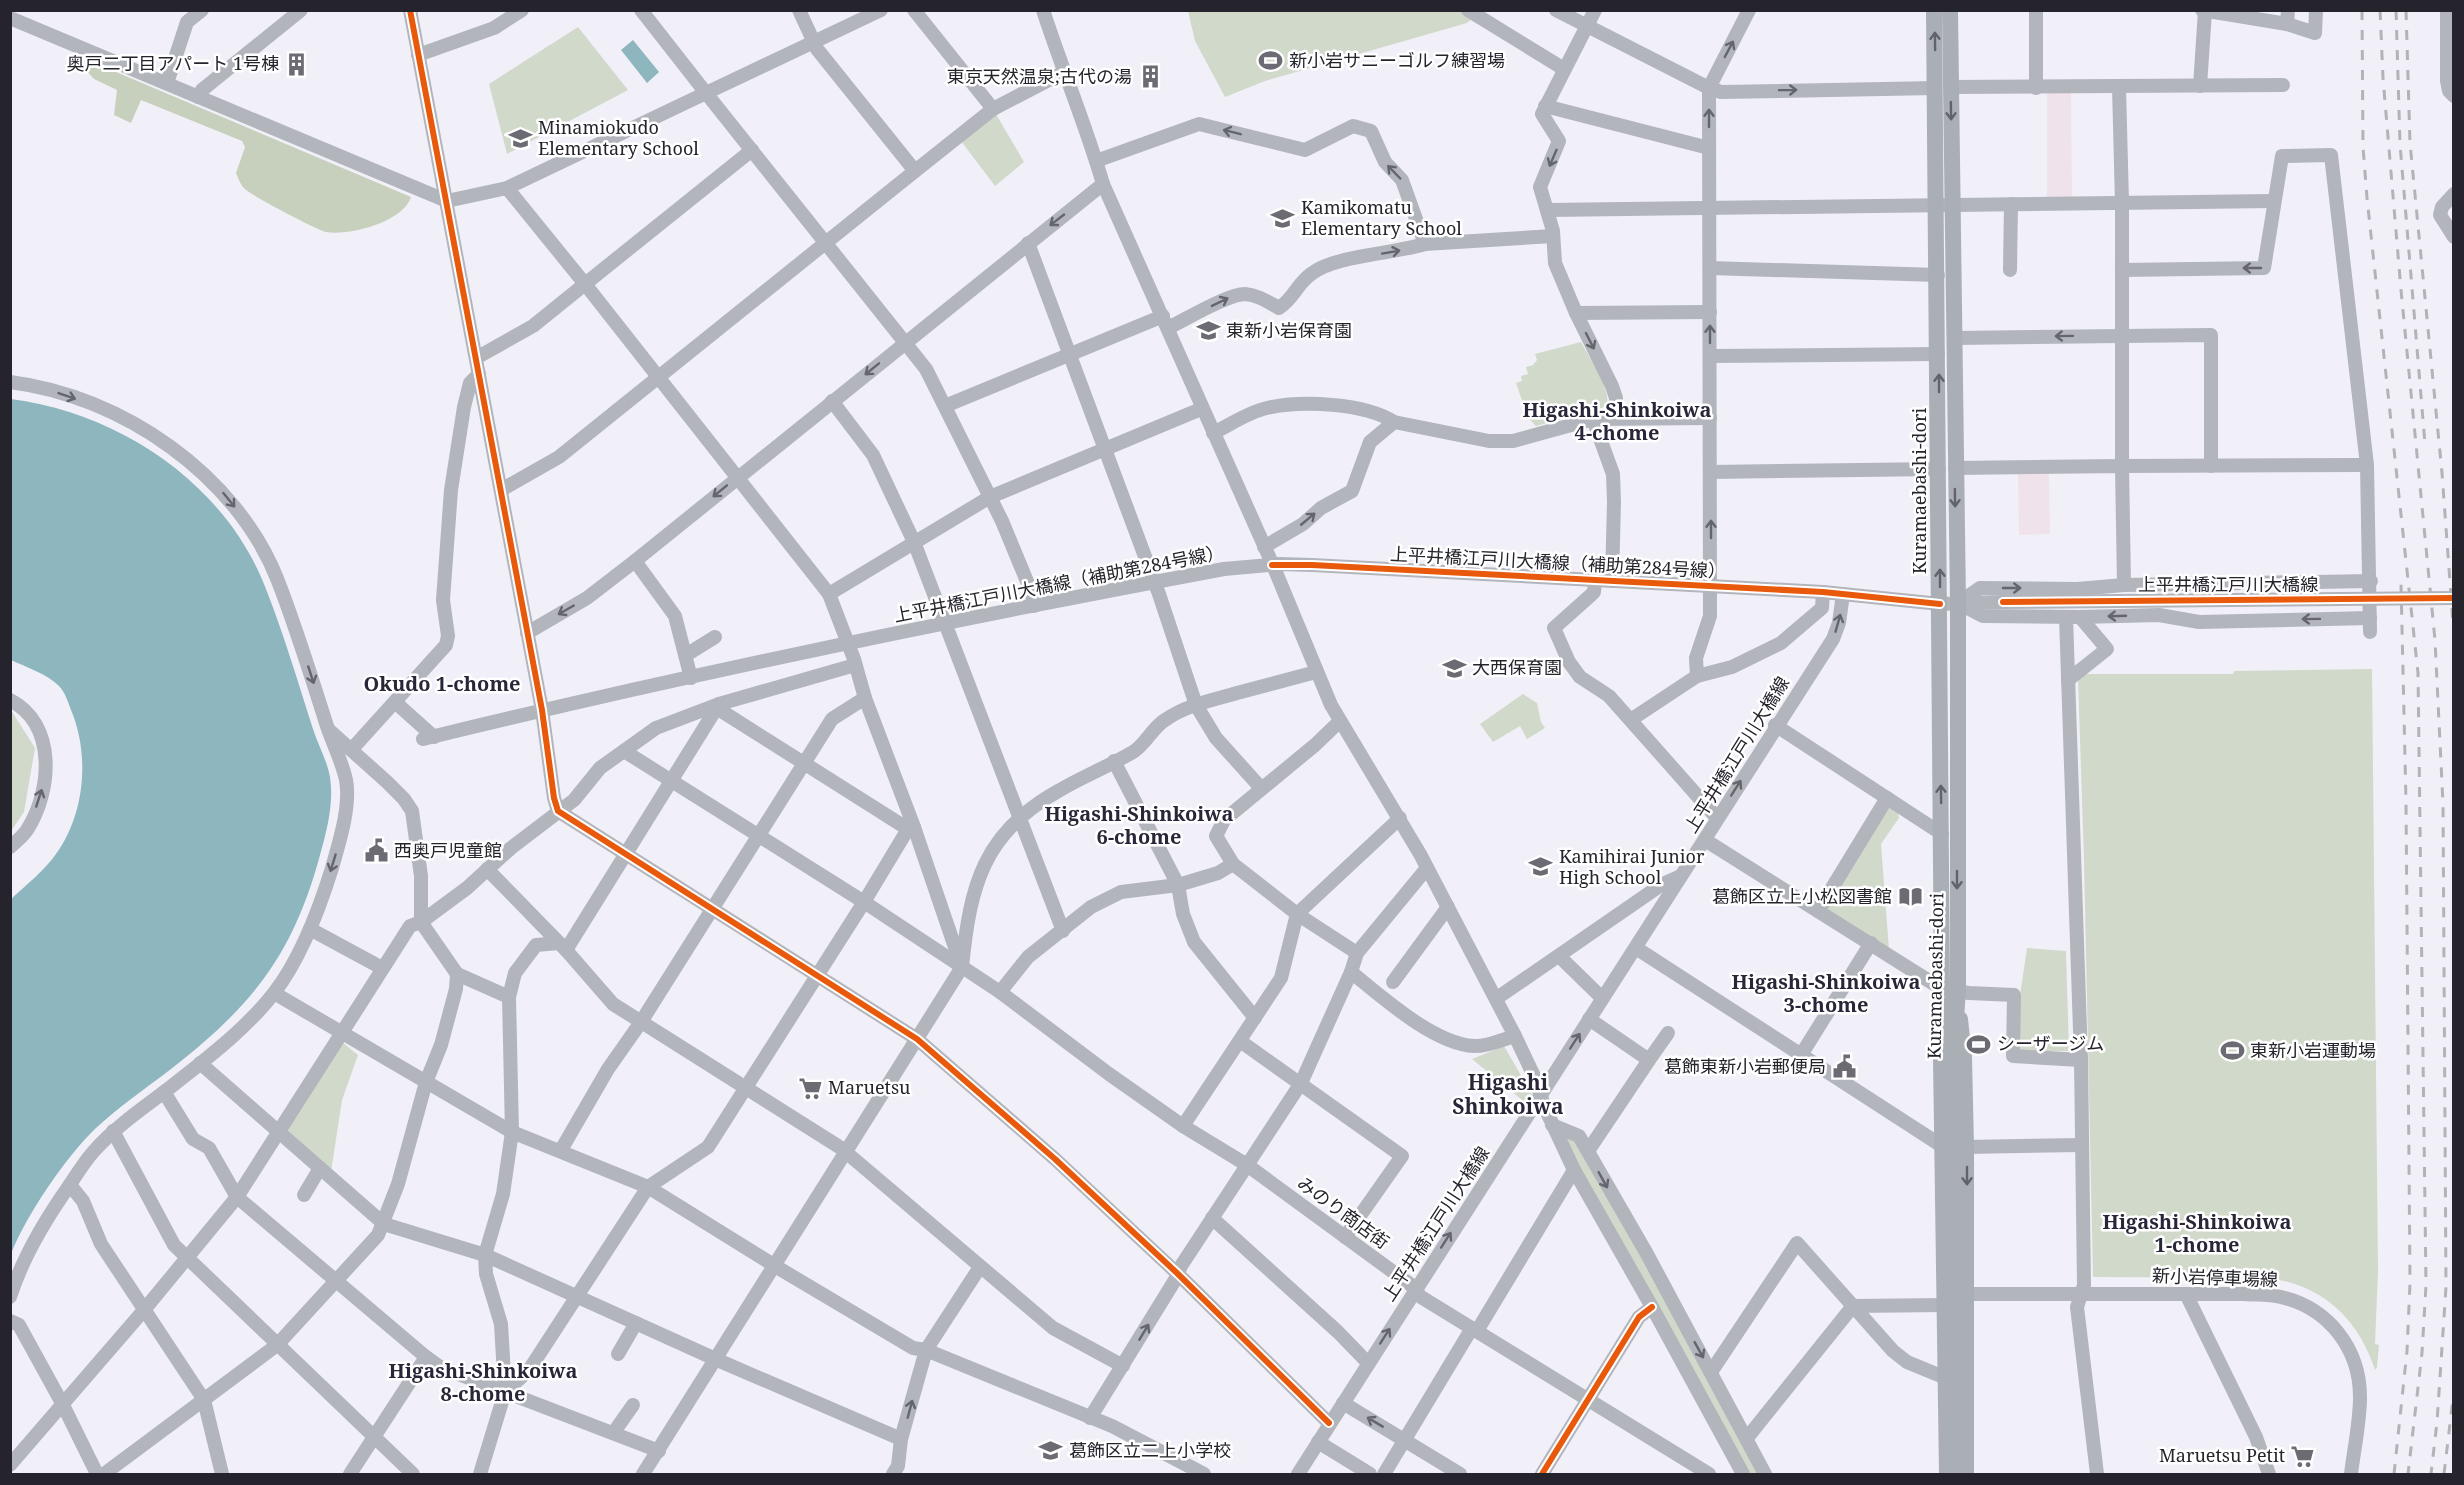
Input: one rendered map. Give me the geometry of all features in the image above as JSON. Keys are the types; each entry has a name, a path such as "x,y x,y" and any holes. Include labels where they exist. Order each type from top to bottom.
{"main road":[{"name":"Kuramaebashi-dori","path":"1934,10 1943,88 1945,205 1954,338 1940,604 1939,680 1942,834 1953,1078 1957,1474"},
{"name":"Kuramaebashi-dori","path":"1943,88 1950,10"},
{"name":"Kuramaebashi-dori","path":"1945,205 1938,275 1938,354 1958,603 1950,990"},
{"path":"1947,1474 1942,1146 1950,990"},
{"path":"1950,990 1964,1057 1967,1264 1966,1474"},
{"path":"1944,1261 1948,1267 1955,1270 1962,1269 1967,1264"}],"street":[{"path":"198,97 202,90 301,10"},
{"path":"410,10 542,710 554,798 558,811 917,1039 1055,1159 1178,1274 1329,1423"},
{"path":"418,55 494,28 522,10"},
{"path":"641,10 926,369 990,496 1027,582 1034,606"},
{"path":"799,10 813,42 915,171"},
{"path":"10,18 447,201 507,188 882,10"},
{"path":"914,10 993,109"},
{"path":"1042,10 1088,133 1103,184 1272,565 1316,672 1340,720 1428,868 1497,998 1534,1076 1552,1125 1574,1170 1743,1474"},
{"path":"1468,10 1564,69"},
{"path":"1556,10 1586,27 1721,92 2283,85"},
{"path":"1594,10 1542,114 1559,141 1540,187 1548,210 1555,263 1576,313 1612,386 1616,398 1616,417"},
{"path":"1697,676 1696,658 1710,616 1711,587 1709,88 1749,10"},
{"path":"2036,10 2036,88"},
{"path":"2200,86 2203,11 2288,17 2315,33 2316,10"},
{"path":"2447,10 2447,81 2449,91 2454,96"},
{"path":"166,83 187,22 193,13"},
{"path":"501,490 559,458 993,109 1064,72"},
{"path":"2119,87 2122,203 2124,585"},
{"path":"1545,106 1709,148"},
{"path":"1096,161 1199,124 1305,150 1353,126 1362,128 1371,131 1385,162 1402,180 1425,244"},
{"path":"476,358 533,326 752,150"},
{"path":"2122,270 2264,268 2282,156 2331,155 2367,465 2371,581 2370,632"},
{"path":"527,633 587,598 635,561 1103,184"},
{"path":"507,188 829,594 962,967"},
{"path":"2454,194 2442,207 2440,215 2454,237"},
{"path":"1548,210 2274,201"},
{"path":"2010,270 2011,204"},
{"path":"945,406 1069,354 1165,322 1229,297 1243,294 1258,297 1279,308 1290,301 1299,286 1311,273 1348,258 1408,249 1425,244 1553,236"},
{"path":"1028,243 1106,450 1196,705 1216,738 1261,788"},
{"path":"1710,268 1938,275"},
{"path":"1576,313 1710,312"},
{"path":"1954,338 2211,335 2211,466"},
{"path":"1710,356 1938,354"},
{"path":"10,1297 18,1274 37,1236 91,1154 113,1131 200,1063 239,1029 274,993 310,929 328,882 342,833 347,781 355,752 395,702 446,645 448,636 443,600 451,490 464,407 470,383 479,374"},
{"path":"10,382 63,394 108,411 164,442 214,482 244,519 270,559 347,781"},
{"path":"832,401 873,455 914,542 1063,931"},
{"path":"1213,434 1262,410 1303,405 1357,409 1386,417 1394,422 1489,441 1513,441 1593,419 1616,417 1710,418"},
{"path":"829,594 990,496 1202,409"},
{"path":"1593,419 1613,474 1612,581"},
{"path":"1264,547 1302,524 1321,508 1352,491 1370,442 1394,422"},
{"path":"1710,472 2122,465 2367,465"},
{"path":"635,561 665,599 675,616 691,678"},
{"name":"上平井橋江戸川大橋線（補助第284号線）","path":"395,702 428,738 542,710 848,643 1224,569 1272,565 1322,565 1843,594"},
{"path":"1595,580 1594,592 1554,628 1569,662 1580,677 1609,696 1632,719 1717,818"},
{"path":"2370,618 2199,622 2159,615 1983,616 1958,603 1980,588 2078,589 2124,585 2371,581"},
{"path":"2159,615 2160,586"},
{"path":"1632,719 1697,676 1732,667 1781,643 1822,608 1823,592"},
{"name":"上平井橋江戸川大橋線","path":"1298,1474 1705,840 1775,725 1833,639 1839,623 1843,594 1940,604 2454,598"},
{"path":"2066,617 2081,1060 2084,1285 2077,1307 2097,1474"},
{"path":"2068,680 2107,649 2080,617"},
{"path":"686,655 715,637"},
{"path":"10,1465 144,1310 237,1197 410,926 421,922 467,888 510,848 574,800 600,768 656,728 719,704 855,665"},
{"path":"643,1474 962,967 966,922 973,890 983,866 1000,839 1020,816 1058,791 1136,750 1164,720 1196,705 1316,672"},
{"path":"561,1150 608,1069 641,1022 832,719 865,698"},
{"path":"10,700 27,711 39,728 46,768 40,798 28,828 10,847"},
{"path":"719,704 723,712 803,764 911,828"},
{"path":"563,946 625,855 719,704"},
{"path":"1340,720 1315,745 1224,820 1216,836 1233,864 1297,914 1357,953"},
{"path":"1775,725 1942,834"},
{"path":"328,730 355,752 404,799 412,811 421,876 421,922 457,974 509,997"},
{"name":"みのり商店街","path":"624,751 864,902 1000,992 1183,1126 1247,1165 1412,1285 1421,1297 1709,1474"},
{"path":"1114,761 1178,885 1183,914 1194,942 1255,1018"},
{"path":"1818,911 1887,798"},
{"path":"1183,1126 1281,978 1297,914 1400,818"},
{"path":"505,1392 529,1370 648,1187 708,1147 911,828"},
{"path":"1705,840 1871,944 1950,990 2014,995 2013,1056 2081,1060"},
{"path":"1000,992 1028,957 1091,907 1121,892 1178,885 1218,873 1233,864"},
{"path":"1090,1418 1212,1218 1301,1083 1351,972 1357,953 1428,868"},
{"path":"487,869 563,946 613,1004 846,1153 1053,1328 1123,1366"},
{"path":"1497,998 1560,957 1661,885 1681,876"},
{"path":"1393,982 1448,907"},
{"path":"310,929 382,968"},
{"path":"1801,1055 1871,944"},
{"path":"480,1474 505,1392 501,1324 486,1274 485,1255 503,1194 512,1132 509,997 515,973 536,945 563,946"},
{"path":"1636,948 1942,1146"},
{"path":"1560,957 1602,998"},
{"path":"1351,972 1399,1011 1452,1043 1477,1047 1515,1036"},
{"path":"104,1474 278,1345 378,1235 384,1224 426,1082 441,1045 456,989 457,974"},
{"path":"274,993 512,1132 648,1187 913,1347 926,1350 1112,1426 1204,1474"},
{"path":"1589,1019 1650,1060"},
{"path":"1588,1151 1668,1033"},
{"path":"1240,1041 1402,1156 1345,1237"},
{"path":"200,1063 384,1224 485,1255 716,1359 902,1439"},
{"path":"164,1092 193,1139 209,1148 237,1197 426,1357 440,1366 659,1451"},
{"path":"1552,1125 1579,1136 1711,1372 1765,1474"},
{"path":"113,1131 174,1245 413,1474"},
{"path":"1966,1147 2081,1145"},
{"path":"304,1195 320,1168"},
{"path":"1384,1474 1574,1170"},
{"path":"70,1185 83,1201 101,1244 204,1400 222,1474"},
{"path":"1212,1218 1338,1332 1368,1363"},
{"path":"1711,1372 1797,1243 1901,1358 1946,1378"},
{"path":"895,1470 926,1350 980,1267"},
{"name":"新小岩停車場線","path":"1853,1306 1944,1299 1967,1294 2278,1296 2312,1309 2339,1332 2355,1364 2360,1384 2360,1402 2351,1474"},
{"path":"2186,1294 2256,1437 2269,1474"},
{"path":"1747,1438 1853,1306"},
{"path":"1542,1474 1639,1317 1652,1307"},
{"path":"10,1321 19,1325 63,1405 97,1474"},
{"path":"618,1354 636,1323"},
{"path":"350,1474 426,1357"},
{"path":"1343,1403 1461,1474"},
{"path":"614,1432 633,1405"},
{"path":"1318,1443 1370,1474"}],"shaded area":[{"name":"新小岩サニーゴルフ練習場","path":"1459,10 1472,19 1467,23 1265,81 1225,97 1195,41 1188,11"},
{"path":"578,27 628,90 507,154 489,84"},
{"path":"2047,93 2071,93 2072,199 2047,199"},
{"path":"996,114 1024,162 995,186 961,141"},
{"path":"1581,342 1602,381 1608,406 1536,426 1528,418 1516,383 1522,381 1521,376 1528,374 1526,367 1533,365 1537,360 1535,354"},
{"path":"2018,474 2049,474 2050,534 2019,535"},
{"name":"東新小岩運動場","path":"2372,669 2378,1271 2375,1344 2379,1345 2375,1370 2358,1334 2334,1306 2319,1295 2285,1281 2265,1278 2093,1277 2078,678 2085,674 2233,674 2234,671"},
{"path":"1523,694 1537,703 1541,722 1545,728 1527,739 1520,726 1493,742 1480,724"},
{"path":"11,710 35,748 24,812 11,831"},
{"path":"1893,807 1898,811 1899,818 1881,844 1889,950 1819,910 1886,809"},
{"path":"2027,948 2066,951 2069,1051 2018,1051 2019,1002"},
{"path":"342,1042 358,1055 342,1100 331,1172 284,1133"},
{"path":"1504,1046 1533,1096 1527,1104 1472,1059"},
{"path":"1566,1134 1578,1140 1642,1250 1762,1474 1749,1474 1587,1181 1565,1138"}],"green space":[{"path":"90,61 411,197 398,214 374,225 348,232 336,233 320,230 271,205 244,188 236,173 245,147 242,141 141,100 131,123 114,115 117,90 94,79 84,68"}],"water":[{"path":"633,40 659,72 647,83 621,50"},
{"path":"11,399 52,407 91,420 129,438 164,460 196,486 225,517 248,551 266,589 327,765 331,797 325,836 309,890 297,922 266,976 247,1000 200,1046 96,1128 72,1154 36,1205 11,1254 11,899 46,866 66,838 78,803 82,784 82,765 77,727 63,691 49,678 11,660"}],"railway":[{"path":"2362,10 2363,147 2367,198 2418,673 2426,1285 2422,1353 2408,1474"},
{"path":"2380,10 2383,78 2401,290 2435,640 2443,804 2446,1287 2437,1422 2431,1474"},
{"path":"2396,10 2400,144 2425,444"},
{"path":"2406,10 2410,143 2442,473 2454,637"},
{"path":"2394,1474 2407,1351 2410,1283 2406,802 2401,584"},
{"path":"2444,1474 2454,1390"}],"cycle path":[{"path":"410,10 542,710 554,798 558,811 917,1039 1055,1159 1178,1274 1329,1423"},
{"path":"1272,565 1312,565 1823,592 1940,604"},
{"path":"2003,602 2454,598"},
{"path":"1542,1474 1639,1317 1652,1307"}],"place":[{"name":"新小岩サニーゴルフ練習場","path":"1271,61"},
{"name":"奥戸二丁目アパート 1号棟","path":"297,64"},
{"name":"東京天然温泉;古代の湯","path":"1150,77"},
{"name":"Minamiokudo Elementary School","path":"520,138"},
{"name":"Kamikomatu Elementary School","path":"1283,218"},
{"name":"東新小岩保育園","path":"1208,331"},
{"name":"大西保育園","path":"1454,668"},
{"name":"西奥戸児童館","path":"376,851"},
{"name":"Kamihirai Junior High School","path":"1541,867"},
{"name":"葛飾区立上小松図書館","path":"1910,897"},
{"name":"シーザージム","path":"1979,1044"},
{"name":"東新小岩運動場","path":"2232,1051"},
{"name":"葛飾東新小岩郵便局","path":"1844,1067"},
{"name":"Maruetsu","path":"810,1088"},
{"name":"葛飾区立二上小学校","path":"1051,1451"},
{"name":"Maruetsu Petit","path":"2303,1456"}],"district":[{"name":"Higashi-Shinkoiwa 4-chome","path":"1617,422"},
{"name":"Okudo 1-chome","path":"442,684"},
{"name":"Higashi-Shinkoiwa 6-chome","path":"1139,826"},
{"name":"Higashi-Shinkoiwa 3-chome","path":"1826,994"},
{"name":"Higashi Shinkoiwa","path":"1508,1095"},
{"name":"Higashi-Shinkoiwa 1-chome","path":"2197,1234"},
{"name":"Higashi-Shinkoiwa 8-chome","path":"483,1382"}]}
